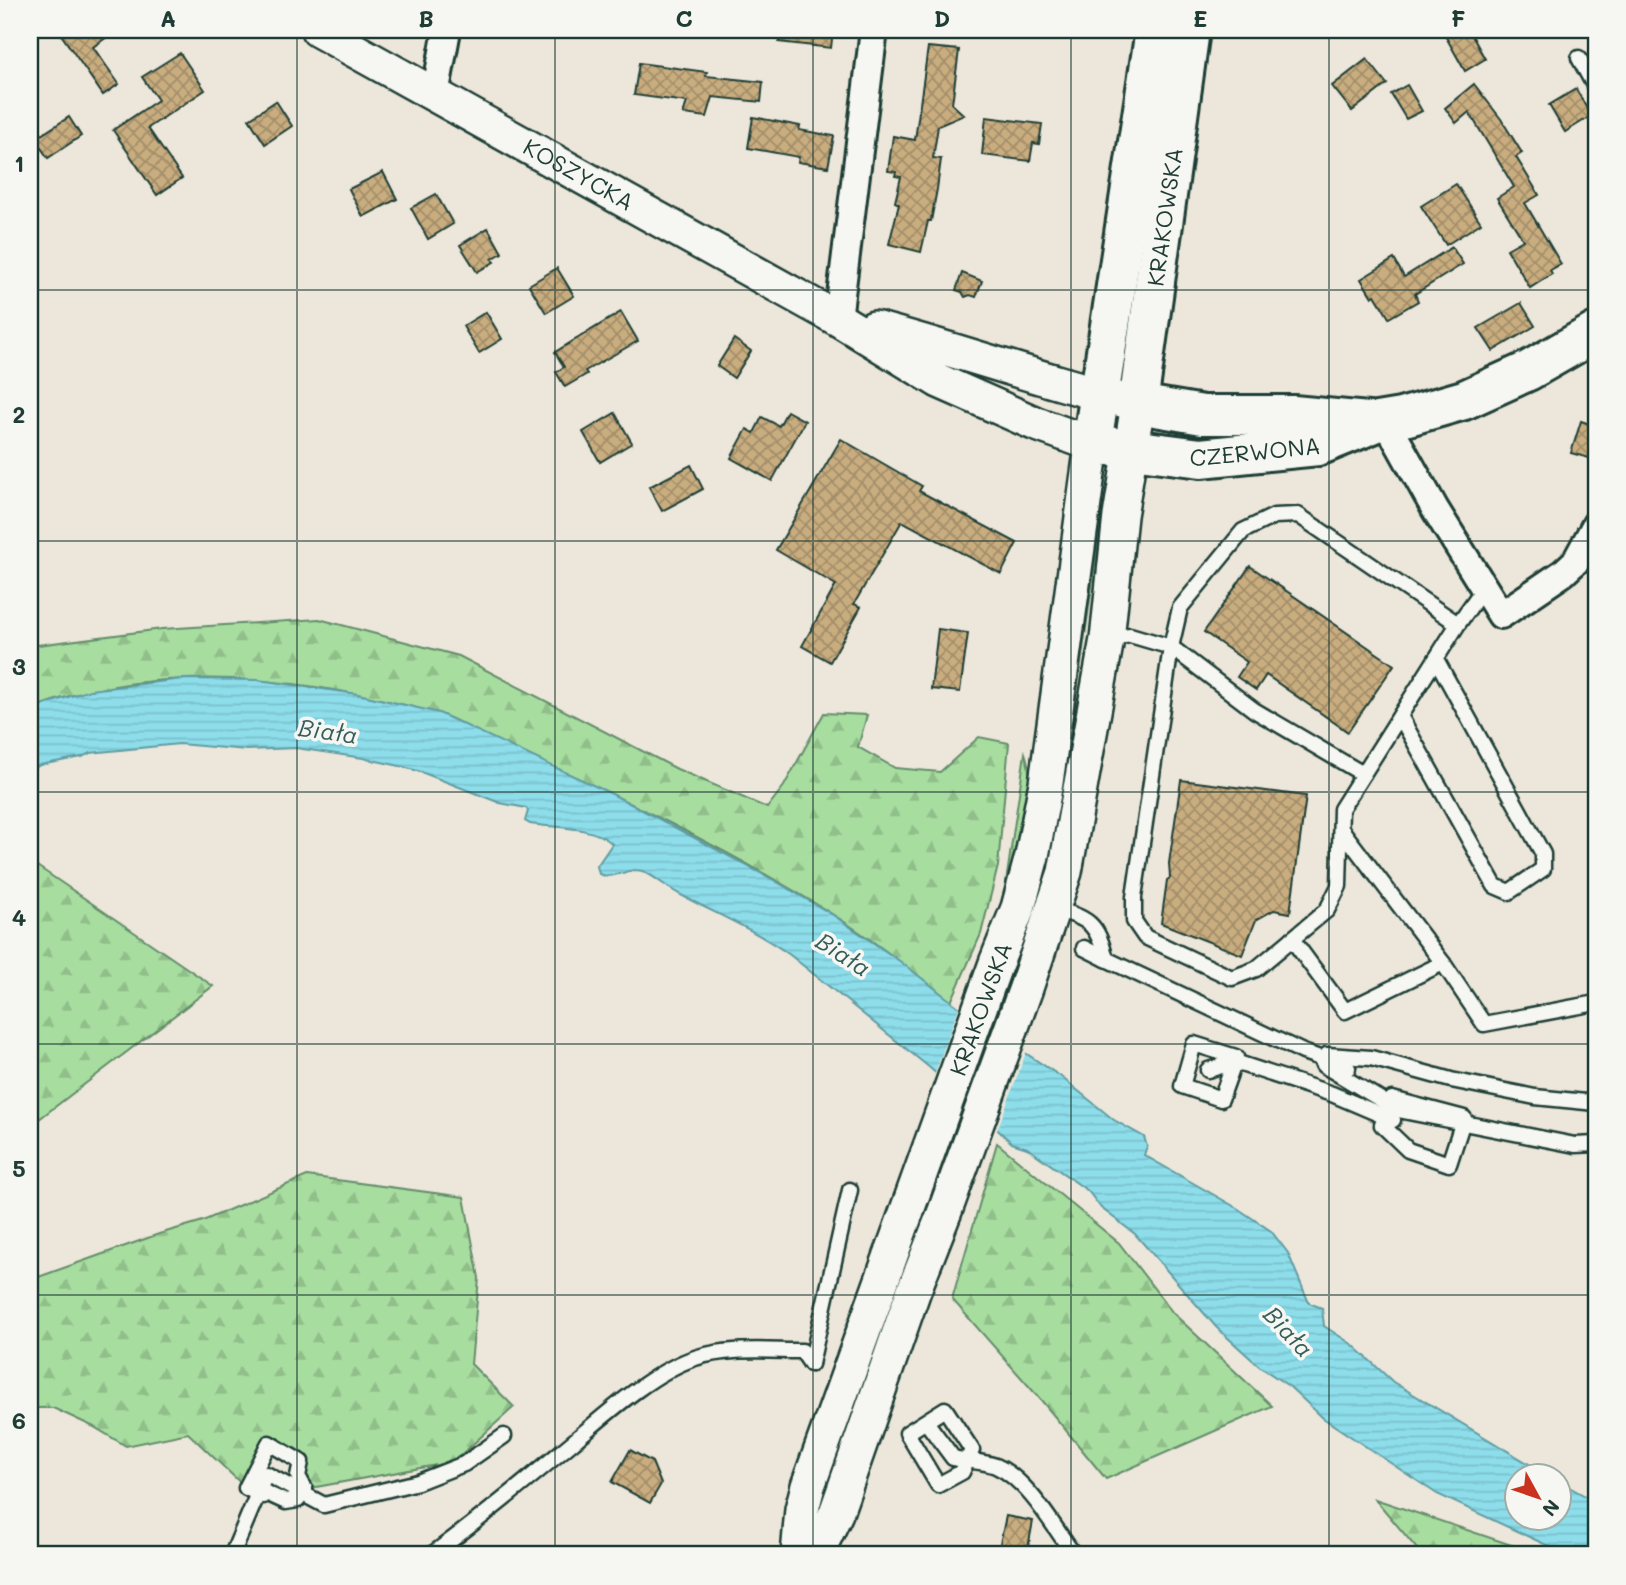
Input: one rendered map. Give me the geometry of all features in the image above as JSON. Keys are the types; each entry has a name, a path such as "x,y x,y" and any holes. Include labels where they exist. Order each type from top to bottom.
{"main road":[{"name":"KRAKOWSKA","path":"1092,444 1154,30"},
{"name":"KRAKOWSKA","path":"1138,404 1189,30"},
{"name":"CZERWONA","path":"1129,450 1201,458 1318,446 1381,422 1464,400 1528,371 1596,332"},
{"name":"CZERWONA","path":"1138,404 1203,415 1293,415 1381,422"},
{"path":"1092,444 1129,450"}],"street":[{"name":"KOSZYCKA","path":"318,30 838,319 939,381 1034,423 1092,444"},
{"path":"435,95 447,30"},
{"path":"838,319 874,30"},
{"name":"KOSZYCKA","path":"838,319 953,349 1100,395"},
{"path":"1100,395 1138,404"},
{"name":"KRAKOWSKA","path":"816,1555 836,1513 914,1290 1026,988 1065,872 1107,639 1129,450 1138,404"},
{"path":"1381,422 1500,615 1563,573 1576,561 1596,524"},
{"name":"KRAKOWSKA","path":"799,1555 802,1509 808,1486 1018,908 1032,856 1046,783 1092,444"}],"lane":[{"path":"1579,58 1596,89"},
{"path":"1458,624 1298,516 1274,516 1243,531 1180,608 1171,647 1134,897 1134,920 1145,937 1232,978 1256,969 1327,910 1339,886 1341,809 1483,589"},
{"path":"1107,639 1130,635 1171,647 1254,710 1363,774"},
{"path":"1400,716 1495,886 1509,892 1543,869 1543,854 1436,659"},
{"path":"1341,829 1443,963 1484,1024 1596,1003"},
{"path":"1054,909 1075,915 1097,930 1106,959"},
{"path":"1292,939 1345,1011 1443,963"},
{"path":"1084,948 1303,1052 1348,1068"},
{"path":"1391,1110 1324,1065 1327,1055 1371,1058 1451,1080 1535,1097 1596,1103"},
{"path":"1208,1070 1234,1062 1391,1110"},
{"path":"1392,1099 1464,1118 1462,1124 1449,1164 1408,1150 1382,1125 1391,1110 1392,1099"},
{"path":"1462,1124 1575,1145 1596,1144"},
{"path":"430,1555 475,1523 612,1409 674,1366 698,1357 746,1351 802,1351 811,1364 850,1190"},
{"path":"945,1409 972,1450 968,1461 962,1472 938,1485 907,1433 945,1409"},
{"path":"928,1423 953,1458 994,1465 1012,1476 1031,1496 1074,1555"},
{"path":"232,1555 266,1474 324,1505 418,1482 464,1464 504,1436"},
{"path":"258,1493 246,1488 269,1443 301,1462 298,1476 305,1489 302,1494"}],"green space":[{"path":"1092,521 1101,522 1053,862 1023,960 1014,957"},
{"path":"319,619 459,656 677,769 767,808 784,786 824,713 867,715 858,747 895,768 940,772 979,737 1009,743 998,866 981,934 951,1002 863,934 764,873 659,817 441,714 336,690 232,679 180,679 129,684 79,694 30,709 30,646 162,629"},
{"path":"1025,753 1029,768 1028,805 1015,863 1004,896"},
{"path":"37,866 213,986 30,1126 30,874"},
{"path":"997,1143 1119,1243 1173,1313 1272,1406 1106,1479 952,1299"},
{"path":"307,1176 464,1197 479,1278 471,1364 514,1407 453,1462 305,1489 301,1462 270,1443 246,1488 188,1433 126,1446 53,1408 30,1408 30,1280 203,1221"},
{"path":"1375,1499 1541,1555 1422,1555"}],"water":[{"name":"Biała","path":"183,679 258,680 358,694 439,713 612,794 772,879 833,915 901,962 974,1019 1060,1076 1114,1120 1144,1137 1147,1146 1144,1155 1237,1208 1271,1231 1288,1253 1309,1303 1322,1308 1324,1326 1353,1345 1393,1382 1526,1462 1504,1462 1504,1525 1437,1494 1323,1418 1290,1387 1259,1366 1216,1327 1135,1234 1101,1208 1088,1191 1027,1148 1012,1143 930,1068 790,955 751,931 677,893 645,872 634,870 611,876 599,874 597,866 612,844 605,838 585,831 530,824 525,821 528,811 526,808 500,803 421,772 363,758 296,748 247,750 179,744 90,753 40,765 30,771 30,709 90,690"},
{"path":"1574,1490 1596,1502 1596,1555 1573,1555 1519,1532 1574,1532"}],"pier":[{"path":"960,1004 1027,1050 996,1133 934,1076"}],"building":[{"path":"58,30 117,30 93,47 119,84 103,95"},
{"path":"780,30 833,30 831,48 779,42"},
{"path":"1442,30 1469,30 1485,59 1465,71"},
{"path":"928,47 959,50 952,104 964,115 938,126 933,158 941,159 937,189 921,252 889,244 899,204 895,202 901,177 895,176 896,172 888,171 893,136 915,140"},
{"path":"180,53 205,90 148,128 182,178 157,195 113,130 158,100 142,77"},
{"path":"1367,59 1387,84 1352,111 1332,86"},
{"path":"639,63 707,72 706,76 763,82 761,102 713,97 707,117 683,114 687,102 634,95"},
{"path":"1474,84 1501,119 1522,153 1516,157 1539,195 1525,203 1561,264 1550,270 1552,274 1530,288 1507,249 1523,240 1497,198 1514,187 1469,112 1456,123 1445,108"},
{"path":"1407,85 1422,111 1406,119 1391,94"},
{"path":"1576,89 1591,116 1565,132 1549,105"},
{"path":"276,101 292,126 265,144 249,119"},
{"path":"69,117 81,136 48,158 35,139"},
{"path":"753,117 800,126 799,130 834,136 828,167 798,162 799,157 748,148"},
{"path":"986,117 1042,124 1039,144 1033,143 1030,161 982,155"},
{"path":"383,172 397,199 363,217 349,189"},
{"path":"1456,184 1481,223 1446,245 1421,206"},
{"path":"436,194 453,224 428,239 411,208"},
{"path":"488,228 502,253 492,259 494,262 477,272 460,245"},
{"path":"1452,247 1463,264 1415,294 1418,301 1389,318 1361,279 1394,259 1404,277"},
{"path":"557,268 574,296 546,313 529,285"},
{"path":"962,273 982,281 976,297 965,297 962,292 956,290"},
{"path":"1521,303 1535,326 1493,351 1478,328"},
{"path":"486,312 502,339 479,353 463,326"},
{"path":"621,312 638,341 585,371 587,374 565,387 556,372 564,367 555,352"},
{"path":"734,339 751,351 734,378 717,366"},
{"path":"787,411 805,421 772,481 731,458 747,429 754,433 762,417 779,426"},
{"path":"615,413 632,443 600,462 583,432"},
{"path":"1581,421 1596,426 1596,460 1571,453"},
{"path":"841,439 922,486 919,491 1017,543 1001,574 902,521 854,604 861,607 830,662 802,646 836,585 776,550"},
{"path":"691,465 703,489 662,511 649,487"},
{"path":"1250,566 1394,665 1348,732 1266,675 1256,690 1237,677 1247,662 1204,632"},
{"path":"938,629 968,633 960,692 931,689"},
{"path":"1181,780 1306,796 1290,913 1274,910 1256,920 1242,955 1161,923 1167,880 1170,878 1169,863"},
{"path":"630,1450 652,1462 661,1484 650,1503 612,1482"},
{"path":"1006,1516 1033,1521 1027,1553 999,1548"}]}
